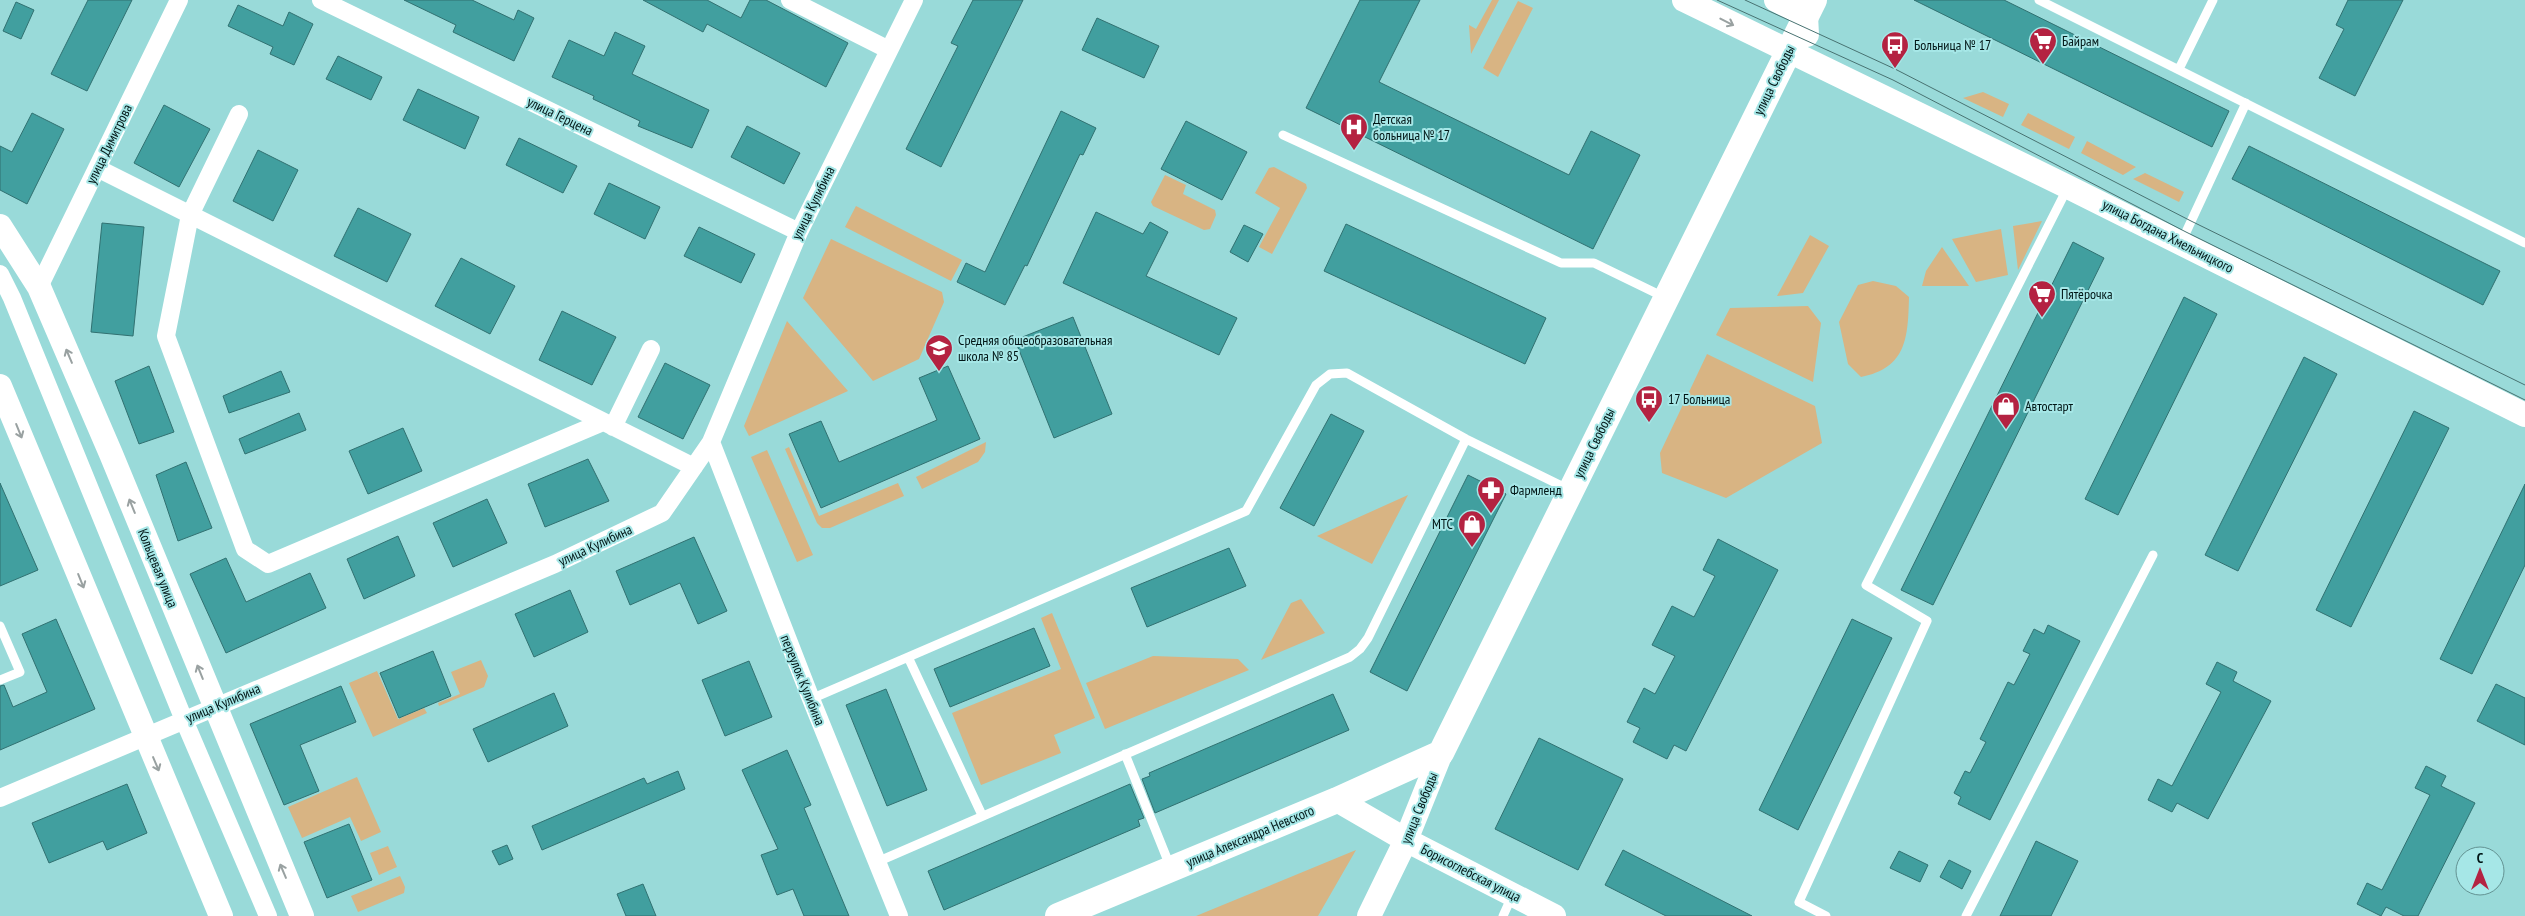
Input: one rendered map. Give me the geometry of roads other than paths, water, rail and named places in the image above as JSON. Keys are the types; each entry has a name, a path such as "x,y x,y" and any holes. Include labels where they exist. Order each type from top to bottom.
{"main road":[{"name":"улица Богдана Хмельницкого","path":"1684,0 2068,187 2525,415"},
{"path":"1776,0 1810,7"},
{"name":"улица Свободы","path":"1369,916 1406,840 1440,753 1666,298 1798,57 1810,7"},
{"name":"Кольцевая улица","path":"0,226 39,287 111,454 302,916"},
{"path":"0,386 221,916"},
{"name":"улица Александра Невского","path":"1058,916 1337,800 1440,753"},
{"name":"Борисоглебская улица","path":"1337,800 1406,840 1508,906 1554,916"}],"street":[{"name":"улица Димитрова","path":"39,287 179,0"},
{"name":"улица Герцена","path":"321,0 799,232"},
{"path":"790,0 889,50"},
{"name":"улица Кулибина","path":"0,798 214,706 555,564 662,513 711,442 799,232 914,0"},
{"path":"239,114 190,215 166,336 246,549 268,564 608,424 651,349"},
{"path":"97,168 694,467"},
{"path":"0,274 12,298 184,720 268,916"},
{"name":"переулок Кулибина","path":"711,442 810,699 899,916"}],"lane":[{"path":"2039,0 2525,243"},
{"path":"2179,69 2213,0"},
{"path":"2181,243 2246,103"},
{"path":"1283,135 1561,263 1594,263 1666,298"},
{"path":"1826,916 1799,902 1928,621 1866,585 2068,187"},
{"path":"810,699 1246,511 1316,385 1330,374 1347,374 1466,439 1571,490"},
{"path":"877,862 1350,657 1360,649 1466,439"},
{"path":"1966,916 2153,556"},
{"path":"0,626 20,672 0,680"},
{"path":"908,657 982,815"},
{"path":"1125,754 1171,869"}],"tram line":[{"path":"1717,0 1893,80 2186,232 2525,400"},
{"path":"1745,0 1895,69 2191,221 2525,385"}],"place":[{"name":"Байрам","path":"2043,65"},
{"name":"Больница № 17","path":"1895,69"},
{"name":"Детская больница № 17","path":"1354,151"},
{"name":"Пятёрочка","path":"2042,318"},
{"name":"Средняя общеобразовательная школа № 85","path":"939,372"},
{"name":"17 Больница","path":"1649,423"},
{"name":"Автостарт","path":"2006,430"},
{"name":"Фармленд","path":"1491,514"},
{"name":"МТС","path":"1472,548"}]}
